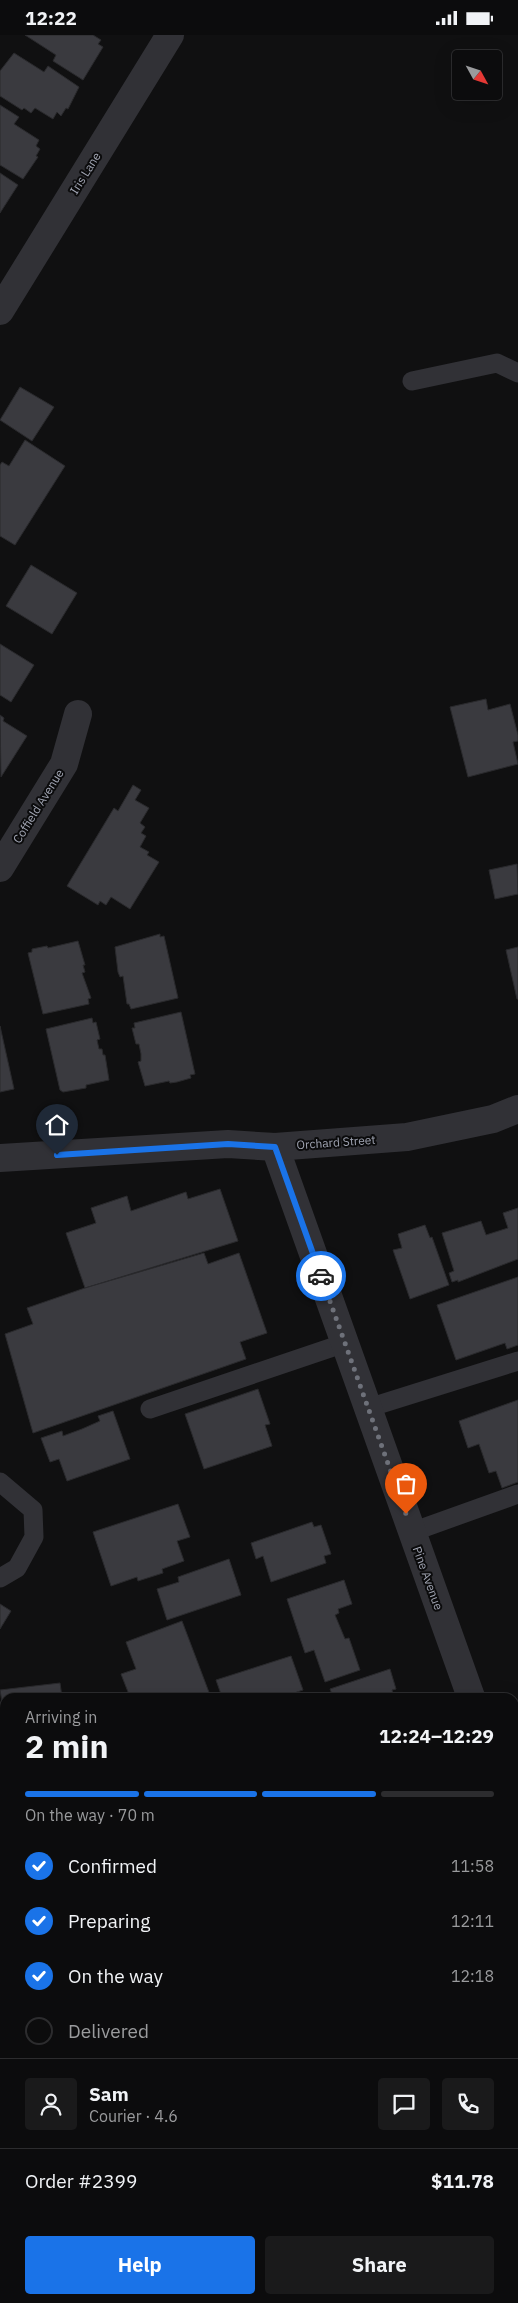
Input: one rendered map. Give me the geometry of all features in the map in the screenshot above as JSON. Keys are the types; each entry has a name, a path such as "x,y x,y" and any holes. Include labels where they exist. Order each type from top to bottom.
{"street":[{"name":"Iris Lane","path":"0,311 170,35"},
{"name":"Coffield Avenue","path":"0,868 64,764 78,714"},
{"name":"Orchard Street","path":"0,1158 228,1144 275,1147 408,1137 493,1119 518,1109"},
{"name":"Pine Avenue","path":"275,1147 470,1693"}],"lane":[{"path":"412,381 497,363 518,373"},
{"path":"150,1409 345,1343"},
{"path":"368,1408 518,1361"},
{"path":"0,1482 33,1510 34,1537 17,1568 0,1578"},
{"path":"412,1532 518,1494"}],"building":[{"path":"25,35 93,35 101,40 98,44 103,47 83,80 53,61 56,55"},
{"path":"14,53 44,72 48,66 79,87 68,109 66,108 61,116 57,112 53,119 35,108 31,113 24,108 22,110 0,96 0,71"},
{"path":"0,105 19,117 14,124 39,140 36,146 40,149 36,156 38,157 23,179 0,165"},
{"path":"0,173 18,185 0,213"},
{"path":"20,387 54,407 32,441 0,420"},
{"path":"25,440 65,466 15,545 0,536 0,465 2,462 9,466"},
{"path":"31,565 77,593 52,634 6,606"},
{"path":"0,644 34,665 11,702 0,695"},
{"path":"486,699 488,710 510,704 518,735 518,741 513,742 518,764 468,777 450,707"},
{"path":"0,715 4,718 3,721 27,736 1,777"},
{"path":"133,785 141,790 135,800 149,808 140,823 145,827 141,833 146,836 140,847 149,852 147,855 159,862 130,909 111,897 106,905 100,901 98,905 67,886 114,808 118,811"},
{"path":"517,864 518,894 495,899 489,870"},
{"path":"160,934 160,937 164,936 178,998 131,1009 129,1004 127,1004 123,976 120,977 118,972 115,947"},
{"path":"78,941 85,965 83,965 85,972 82,973 91,998 88,999 89,1004 43,1014 28,953 32,952 32,949 47,946 48,948"},
{"path":"518,947 518,999 517,999 506,950"},
{"path":"181,1012 195,1074 190,1075 191,1078 177,1082 170,1083 169,1081 145,1086 138,1062 141,1061 139,1044 136,1044 132,1028 135,1028 134,1023"},
{"path":"92,1018 93,1023 96,1022 100,1039 97,1040 99,1049 102,1049 103,1055 105,1055 109,1080 86,1085 86,1088 63,1092 60,1090 46,1029"},
{"path":"0,1026 14,1089 0,1092"},
{"path":"220,1189 238,1241 85,1288 66,1233 96,1223 91,1208 127,1196 131,1211 186,1192 188,1199"},
{"path":"518,1208 518,1259 458,1282 458,1280 452,1282 449,1273 454,1271 442,1233 481,1221 486,1235 508,1228 503,1213"},
{"path":"425,1225 430,1238 432,1237 449,1285 410,1299 393,1250 402,1248 398,1234"},
{"path":"204,1253 208,1264 239,1253 267,1333 240,1342 246,1359 33,1433 5,1334 33,1324 27,1308 85,1288"},
{"path":"518,1277 518,1345 507,1349 505,1343 456,1360 437,1305"},
{"path":"258,1389 270,1424 265,1425 272,1446 204,1469 185,1414"},
{"path":"518,1400 518,1482 502,1488 496,1471 489,1473 479,1444 468,1448 459,1421"},
{"path":"113,1411 130,1459 67,1481 59,1459 50,1462 41,1438 62,1431 63,1436 82,1429 100,1421 98,1416"},
{"path":"178,1504 190,1537 177,1541 184,1561 162,1569 163,1573 138,1581 137,1577 111,1586 93,1532"},
{"path":"312,1522 314,1527 321,1525 331,1554 324,1556 326,1563 271,1582 263,1556 256,1559 251,1543"},
{"path":"229,1559 241,1595 167,1620 157,1589 179,1582 178,1577"},
{"path":"344,1580 352,1604 338,1609 339,1613 335,1615 345,1639 349,1638 360,1670 325,1682 314,1650 305,1653 287,1599"},
{"path":"0,1604 11,1611 0,1629"},
{"path":"182,1621 209,1693 128,1693 121,1674 136,1669 126,1642"},
{"path":"291,1656 303,1690 294,1693 221,1693 216,1680"},
{"path":"390,1669 396,1689 392,1690 393,1693 332,1693 330,1689"},
{"path":"60,1683 61,1693 0,1693 0,1690"}],"way so far":[{"path":"321,1276 406,1514"}],"route":[{"path":"57,1155 228,1144 275,1147 321,1276"}]}
